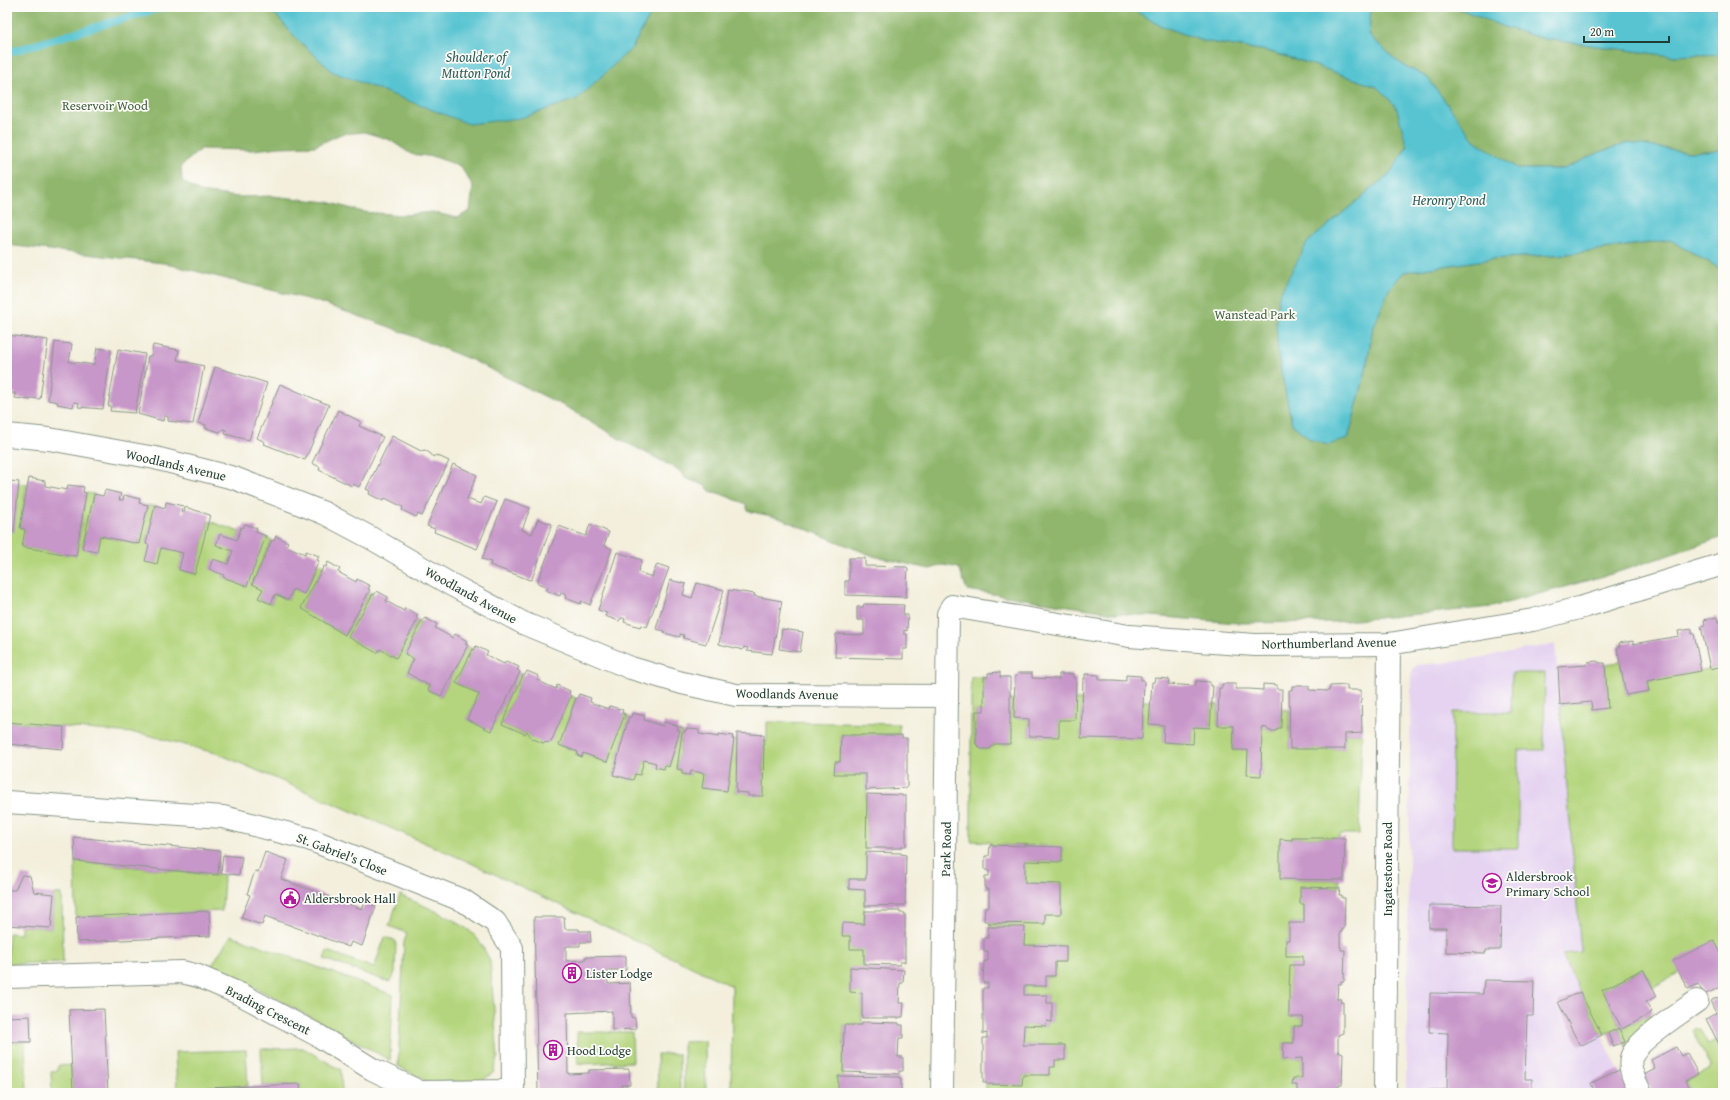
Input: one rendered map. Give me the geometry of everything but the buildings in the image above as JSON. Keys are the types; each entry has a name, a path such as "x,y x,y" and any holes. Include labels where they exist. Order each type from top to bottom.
{"street":[{"name":"Woodlands Avenue","path":"7,435 48,439 155,458 234,478 324,513 523,623 631,668 682,683 736,695 947,696"},
{"name":"Northumberland Avenue","path":"952,606 1129,636 1255,645 1388,644 1533,620 1583,607 1723,564"},
{"name":"Park Road","path":"942,1093 948,614 952,606"},
{"name":"Ingatestone Road","path":"1385,1093 1388,644"},
{"name":"St. Gabriel's Close","path":"7,802 223,817 309,839 464,901 495,922 512,948 513,1092"},
{"name":"Brading Crescent","path":"7,977 182,972 198,976 253,1001 319,1036 372,1069 420,1092 513,1092"},
{"path":"1641,1093 1631,1068 1631,1057 1640,1044 1697,1001"}],"shaded area":[{"name":"Aldersbrook Primary School","path":"1555,644 1581,952 1562,954 1630,1093 1406,1093 1411,676 1413,669 1417,665 1460,661"}],"green space":[{"name":"Wanstead Park","path":"7,7 269,7 297,39 632,48 652,12 657,7 1129,7 1159,25 1203,41 1267,51 1308,63 1377,87 1396,106 1407,146 1390,173 1307,243 1278,356 1292,424 1310,439 1348,439 1366,370 1372,331 1389,289 1404,272 1492,259 1567,254 1670,240 1723,270 1723,537 1615,573 1492,607 1336,622 1237,623 1113,613 967,590 959,568 944,565 930,569 873,556 776,517 748,511 746,504 710,491 706,486 685,478 679,470 623,441 570,409 472,360 387,326 315,301 163,263 7,245","holes":["365,132 390,140 411,154 435,157 460,166 473,186 470,211 457,218 432,212 404,215 363,212 328,202 272,196 239,197 200,192 182,181 181,166 201,149 254,150 280,147 315,146 341,134"]},
{"path":"1371,7 1455,7 1504,27 1545,39 1671,56 1723,54 1723,150 1688,152 1628,143 1600,152 1564,169 1518,169 1474,140 1428,78 1398,62 1369,35"},
{"path":"19,483 27,484 20,528 25,529 23,547 76,556 86,493 94,494 82,548 96,552 100,536 139,544 148,505 155,507 146,543 183,553 179,570 195,574 209,521 240,532 223,577 246,586 265,537 272,540 252,583 263,589 258,599 271,604 275,594 288,600 293,589 304,593 319,563 324,566 301,608 323,620 322,622 345,635 369,592 373,594 349,637 377,653 380,649 396,658 418,620 421,622 405,654 414,659 407,673 430,686 428,690 441,696 467,646 473,649 456,683 479,694 467,719 491,730 519,673 523,675 502,724 525,734 527,731 531,738 571,696 576,698 559,745 578,752 578,755 582,757 583,753 607,762 624,715 629,717 613,775 633,780 635,774 640,775 644,760 656,763 664,769 665,765 669,767 679,731 682,732 677,769 682,770 682,774 690,775 691,771 704,773 702,788 727,791 734,739 737,740 736,792 763,795 764,741 767,740 767,722 899,724 899,735 841,735 840,762 835,762 835,774 866,774 867,790 866,879 849,879 849,889 865,890 864,924 843,924 842,936 850,936 850,949 864,949 864,968 850,968 850,992 862,993 862,1025 844,1025 843,1076 838,1093 731,1093 732,986 469,862 219,754 144,734 7,722 7,531 14,532"},
{"path":"1620,662 1626,695 1649,691 1647,681 1723,666 1723,957 1714,941 1680,973 1653,987 1643,969 1602,989 1622,1029 1650,1014 1651,1021 1627,1047 1619,1028 1602,1035 1562,954 1581,952 1560,705 1591,702 1592,710 1608,707 1605,664"},
{"path":"1512,673 1545,673 1544,750 1518,750 1518,848 1452,848 1453,712 1511,712"},
{"path":"971,677 984,677 984,711 976,711 976,744 981,749 989,749 995,744 1010,744 1010,699 1014,700 1014,718 1029,719 1029,736 1059,737 1059,720 1075,720 1076,700 1082,700 1081,737 1142,739 1143,701 1150,701 1149,724 1164,725 1163,742 1193,744 1194,727 1210,728 1212,704 1218,705 1218,726 1234,726 1233,750 1248,750 1248,775 1261,776 1262,727 1267,728 1269,731 1276,731 1278,728 1281,728 1282,709 1289,710 1290,749 1344,749 1345,734 1362,733 1359,834 1340,834 1340,838 1292,838 1292,840 1280,840 1280,879 1339,880 1339,888 1300,887 1300,904 1304,904 1304,923 1289,923 1289,940 1286,940 1286,956 1303,956 1303,965 1290,965 1289,1016 1303,1017 1302,1026 1294,1026 1294,1043 1284,1043 1283,1059 1302,1058 1302,1078 1293,1078 1293,1085 1297,1085 1297,1093 986,1092 986,1084 1022,1085 1023,1075 1050,1075 1050,1067 1055,1060 1065,1060 1065,1045 1023,1045 1024,1025 1046,1026 1047,1021 1052,1021 1052,1003 1047,1003 1047,995 1024,995 1024,986 1045,986 1046,976 1055,976 1055,962 1066,962 1066,946 1024,945 1024,928 990,927 990,923 1045,924 1045,914 1061,914 1061,884 1025,883 1025,861 1062,862 1062,848 1050,846 990,845 990,842 971,841"},
{"path":"75,861 224,876 222,911 76,917"},
{"path":"54,894 62,894 63,962 7,964 9,933 21,934 21,926 51,928"},
{"path":"400,895 450,918 469,930 476,937 490,961 498,1058 493,1073 480,1082 428,1082 398,1066 404,942 407,933 389,926"},
{"path":"231,935 393,995 390,1060 262,991 210,968"},
{"path":"385,937 396,941 395,972 392,980 389,982 324,959 327,951 374,968"},
{"path":"1694,1028 1700,1030 1708,1044 1716,1040 1720,1046 1723,1044 1723,1093 1682,1093 1689,1089 1685,1081 1711,1068 1692,1030"},
{"path":"577,1032 632,1032 633,1062 578,1064"},
{"path":"705,1041 706,1092 684,1093 683,1042"},
{"path":"25,1042 27,1093 7,1093 7,1043"},
{"path":"303,1048 341,1070 342,1093 301,1093 300,1084 263,1086 261,1049"},
{"path":"246,1050 248,1086 177,1089 175,1052"},
{"path":"657,1054 679,1054 680,1093 658,1093"},
{"path":"71,1065 73,1093 52,1093 51,1072 58,1071 58,1066"}],"water":[{"name":"Shoulder of Mutton Pond","path":"269,7 657,7 652,12 632,48 577,99 521,118 469,124 333,72 297,39"},
{"name":"Heronry Pond","path":"1129,7 1371,7 1369,35 1398,62 1428,78 1474,140 1518,169 1564,169 1600,152 1628,143 1688,152 1723,150 1723,270 1670,240 1567,254 1492,259 1404,272 1389,289 1372,331 1366,370 1348,439 1328,445 1310,439 1292,424 1278,356 1276,321 1279,295 1307,243 1390,173 1407,147 1396,106 1377,87 1308,63 1267,51 1203,41 1159,25"},
{"path":"1455,7 1723,7 1723,54 1671,56 1545,39 1504,27"}],"waterway":[{"path":"7,53 163,7"}],"place":[{"name":"Aldersbrook Primary School","path":"1492,883"},
{"name":"Aldersbrook Hall","path":"290,898"},
{"name":"Lister Lodge","path":"572,973"},
{"name":"Hood Lodge","path":"553,1050"}],"park label":[{"name":"Reservoir Wood","path":"105,105"}]}
